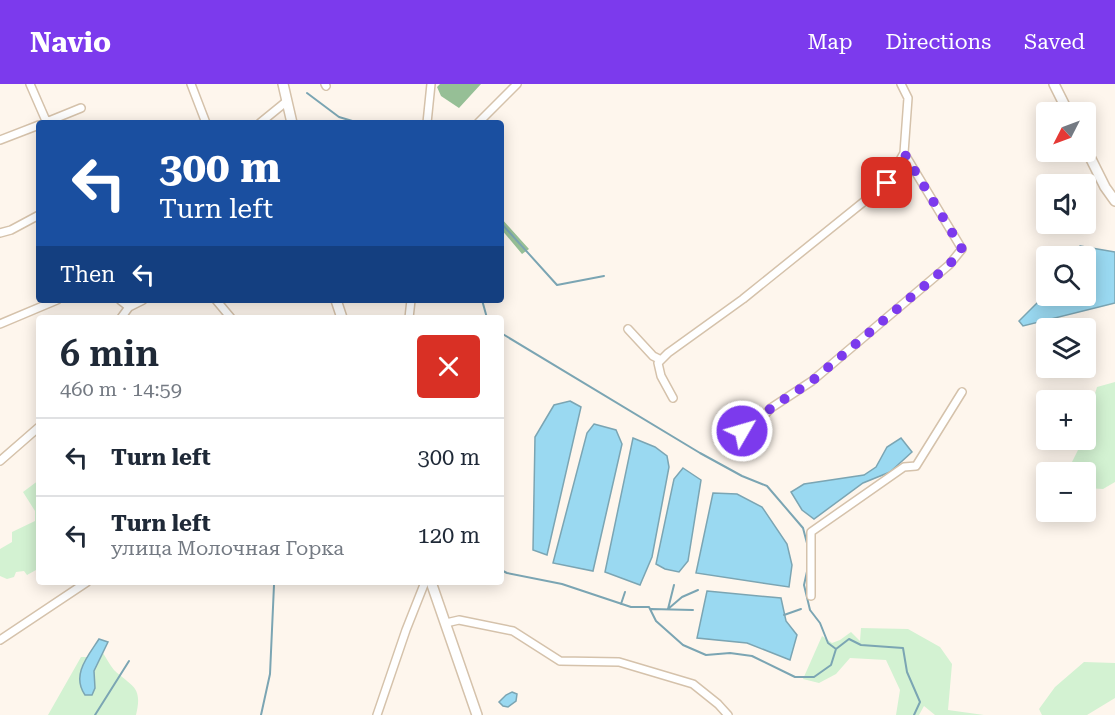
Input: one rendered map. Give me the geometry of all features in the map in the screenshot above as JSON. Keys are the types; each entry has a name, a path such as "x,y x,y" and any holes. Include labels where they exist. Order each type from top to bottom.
{"main road":[{"path":"283,84 291,120"},
{"path":"1054,84 1063,102"},
{"path":"1092,162 1115,201"},
{"path":"432,585 477,715"}],"street":[{"path":"30,84 43,120"},
{"path":"191,84 205,120"},
{"path":"427,120 431,84"},
{"path":"481,120 518,84"},
{"path":"673,398 661,376 658,363 668,353 743,299 887,183 904,153 908,98 901,84"},
{"path":"264,120 287,101"},
{"path":"51,120 81,108"},
{"path":"0,140 36,126"},
{"path":"720,428 732,432 754,426 771,408 812,381 949,265 962,249 904,153"},
{"path":"0,233 11,230 36,217"},
{"path":"0,324 50,303"},
{"path":"124,303 129,307"},
{"path":"123,315 129,307 137,303"},
{"path":"218,303 228,315"},
{"path":"628,329 653,356 661,360"},
{"path":"811,597 811,532 904,467 916,466 962,392"},
{"path":"0,461 36,430"},
{"path":"0,640 82,585"},
{"path":"377,715 424,585"},
{"path":"446,623 459,620 513,631 560,661 614,662 693,684 729,715"}],"green space":[{"path":"440,84 481,84 459,108 441,96 437,87"},
{"path":"504,221 529,249 522,254 504,233"},
{"path":"1115,382 1115,482 1103,489 1096,489 1096,462 1072,462 1078,450 1096,450 1097,387"},
{"path":"36,482 36,570 27,575 24,571 16,572 14,577 7,579 0,576 0,549 12,542 12,532 35,521 35,511 23,492"},
{"path":"861,628 908,629 940,647 952,664 948,710 984,715 935,715 924,706 919,715 896,715 900,690 886,660 850,658 836,674 819,683 803,679 822,636 832,643 851,632 860,641"},
{"path":"103,653 114,670 137,692 136,715 48,715 81,657 88,657 81,668 95,688 94,672"},
{"path":"1084,662 1115,663 1115,698 1087,715 1042,715 1039,709 1055,687"}],"water":[{"path":"1096,249 1115,252 1115,303 1055,318 1036,318 1036,323 1023,326 1019,321 1036,304 1036,306 1096,306"},
{"path":"570,401 581,407 547,555 533,550 535,437 554,405"},
{"path":"594,424 616,430 622,444 593,571 553,563 587,433"},
{"path":"633,438 655,447 667,456 669,467 652,557 640,585 605,572"},
{"path":"901,438 912,452 890,472 863,483 814,519 802,510 791,492 804,484 864,475 876,467 887,447"},
{"path":"683,468 701,480 688,561 679,572 656,564 674,479"},
{"path":"713,493 737,494 762,507 787,544 792,565 789,587 696,573"},
{"path":"707,591 781,598 786,621 797,635 790,660 747,643 697,638"},
{"path":"99,639 108,642 94,671 95,688 92,695 85,695 81,688 80,673"},
{"path":"512,692 517,694 516,701 508,707 503,706 499,702"}],"waterway":[{"path":"307,93 339,117 349,120"},
{"path":"504,226 557,285 604,276"},
{"path":"483,303 486,315"},
{"path":"504,335 700,453 742,476 767,486 803,528 808,547"},
{"path":"808,567 804,585 810,610 820,623 828,643 836,649"},
{"path":"504,572 562,584 631,607 649,607 656,621 683,645 706,655 730,653 752,656 795,677 814,677 831,665 836,649 849,639 861,645 903,648 907,672 920,702 914,715"},
{"path":"261,715 270,674 274,585"},
{"path":"668,609 674,585"},
{"path":"668,609 682,597 698,590"},
{"path":"621,604 625,592"},
{"path":"651,609 693,610"},
{"path":"784,615 801,609"},
{"path":"95,715 129,661"}],"route":[{"path":"742,431 754,426 771,408 812,381 949,265 962,249 904,153 887,183"}]}
